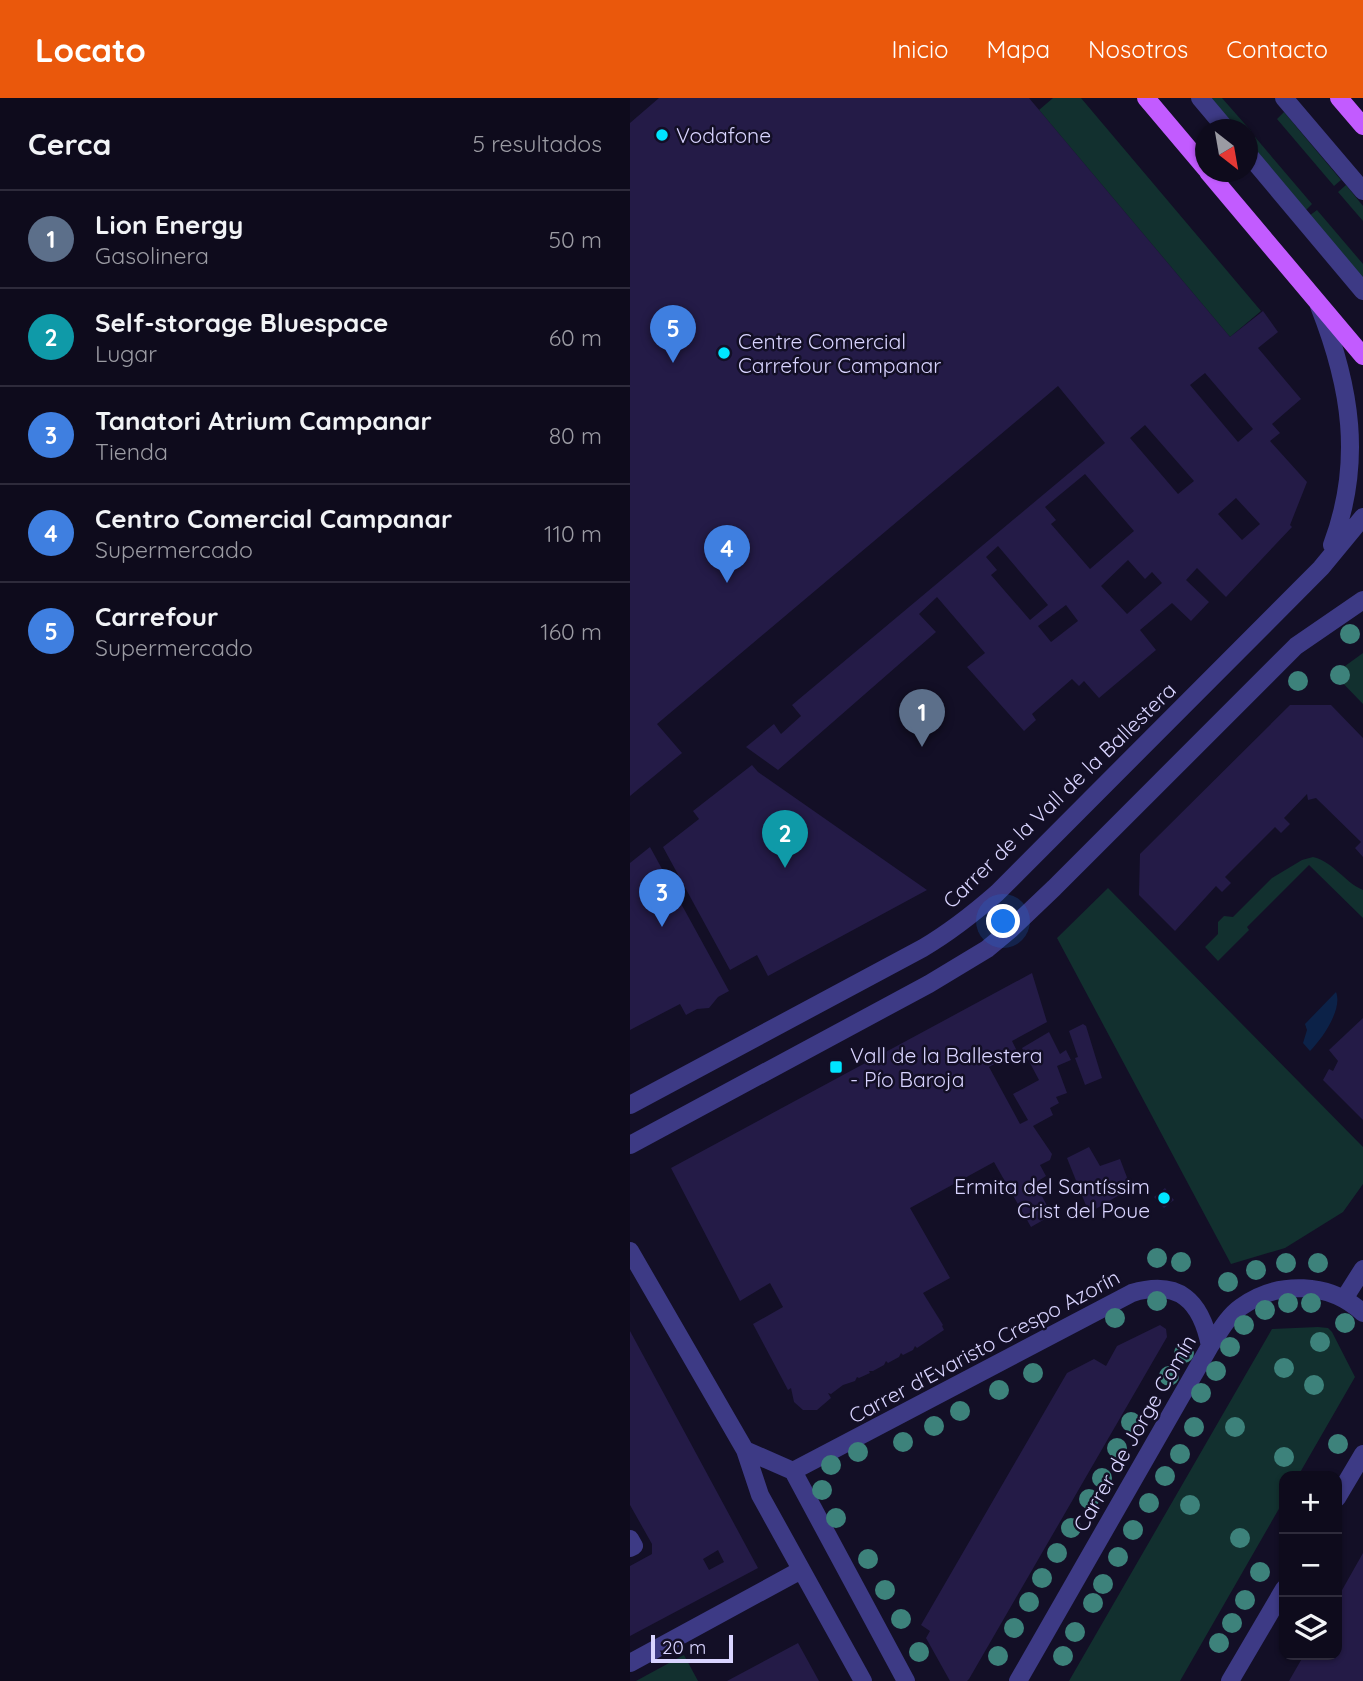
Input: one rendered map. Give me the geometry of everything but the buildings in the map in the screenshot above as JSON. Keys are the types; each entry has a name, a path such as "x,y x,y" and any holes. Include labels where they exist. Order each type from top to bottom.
{"main road":[{"path":"1146,98 1195,156"},
{"path":"1339,98 1363,126"},
{"path":"1217,182 1363,356"}],"street":[{"path":"1200,98 1218,119"},
{"path":"1284,98 1363,191"},
{"path":"1258,166 1363,291"},
{"path":"1317,301 1339,357 1354,438 1346,509 1321,568"},
{"name":"Carrer de la Vall de la Ballestera","path":"630,1105 954,930 997,893 1321,568 1363,517"},
{"path":"630,1145 917,991 987,949 1045,897 1296,646 1360,603"},
{"path":"630,1251 745,1450 760,1495 863,1681"},
{"path":"1344,1299 1363,1269"},
{"name":"Carrer d'Evaristo Crespo Azorín","path":"793,1471 1132,1293 1151,1287 1170,1289 1187,1299 1200,1312 1210,1346"},
{"name":"Carrer de Jorge Comín","path":"1018,1681 1228,1319 1240,1307 1264,1295 1293,1288 1322,1290 1344,1299 1363,1313"},
{"path":"745,1450 793,1471 906,1681"},
{"path":"1342,1490 1363,1454"},
{"path":"630,1539 634,1546 630,1548"},
{"path":"630,1663 801,1570"},
{"path":"1230,1681 1279,1597"}],"green space":[{"path":"1053,98 1081,98 1261,311 1230,337 1039,110"},
{"path":"1209,98 1222,98 1240,119 1227,119"},
{"path":"1284,112 1341,180 1334,186 1277,119"},
{"path":"1258,141 1312,204 1305,211 1258,155"},
{"path":"1346,185 1363,206 1363,221 1338,192"},
{"path":"1317,210 1363,264 1363,280 1309,216"},
{"path":"1363,653 1363,704 1334,674"},
{"path":"1313,857 1327,863 1363,890 1363,918 1309,865 1247,927 1249,930 1218,961 1205,947 1218,934 1218,922 1224,916 1233,917 1272,878 1302,860"},
{"path":"1108,888 1363,1147 1363,1184 1343,1212 1285,1248 1231,1264 1057,938"},
{"path":"1328,1328 1355,1377 1301,1471 1279,1471 1279,1509 1180,1681 1069,1681 1272,1329"},
{"path":"684,1655 698,1681 636,1681 680,1657"}],"water":[{"path":"1336,992 1337,1007 1334,1015 1310,1051 1303,1043 1307,1030 1305,1024"}],"place":[{"name":"Vodafone","path":"662,135"},
{"name":"Centre Comercial Carrefour Campanar","path":"724,353"},
{"name":"Carrefour","path":"673,363"},
{"name":"Centro Comercial Campanar","path":"727,583"},
{"name":"Lion Energy","path":"922,747"},
{"name":"Self-storage Bluespace","path":"785,868"},
{"name":"Tanatori Atrium Campanar","path":"662,927"},
{"name":"Vall de la Ballestera - Pío Baroja","path":"836,1067"},
{"name":"Ermita del Santíssim Crist del Poue","path":"1164,1198"}]}
